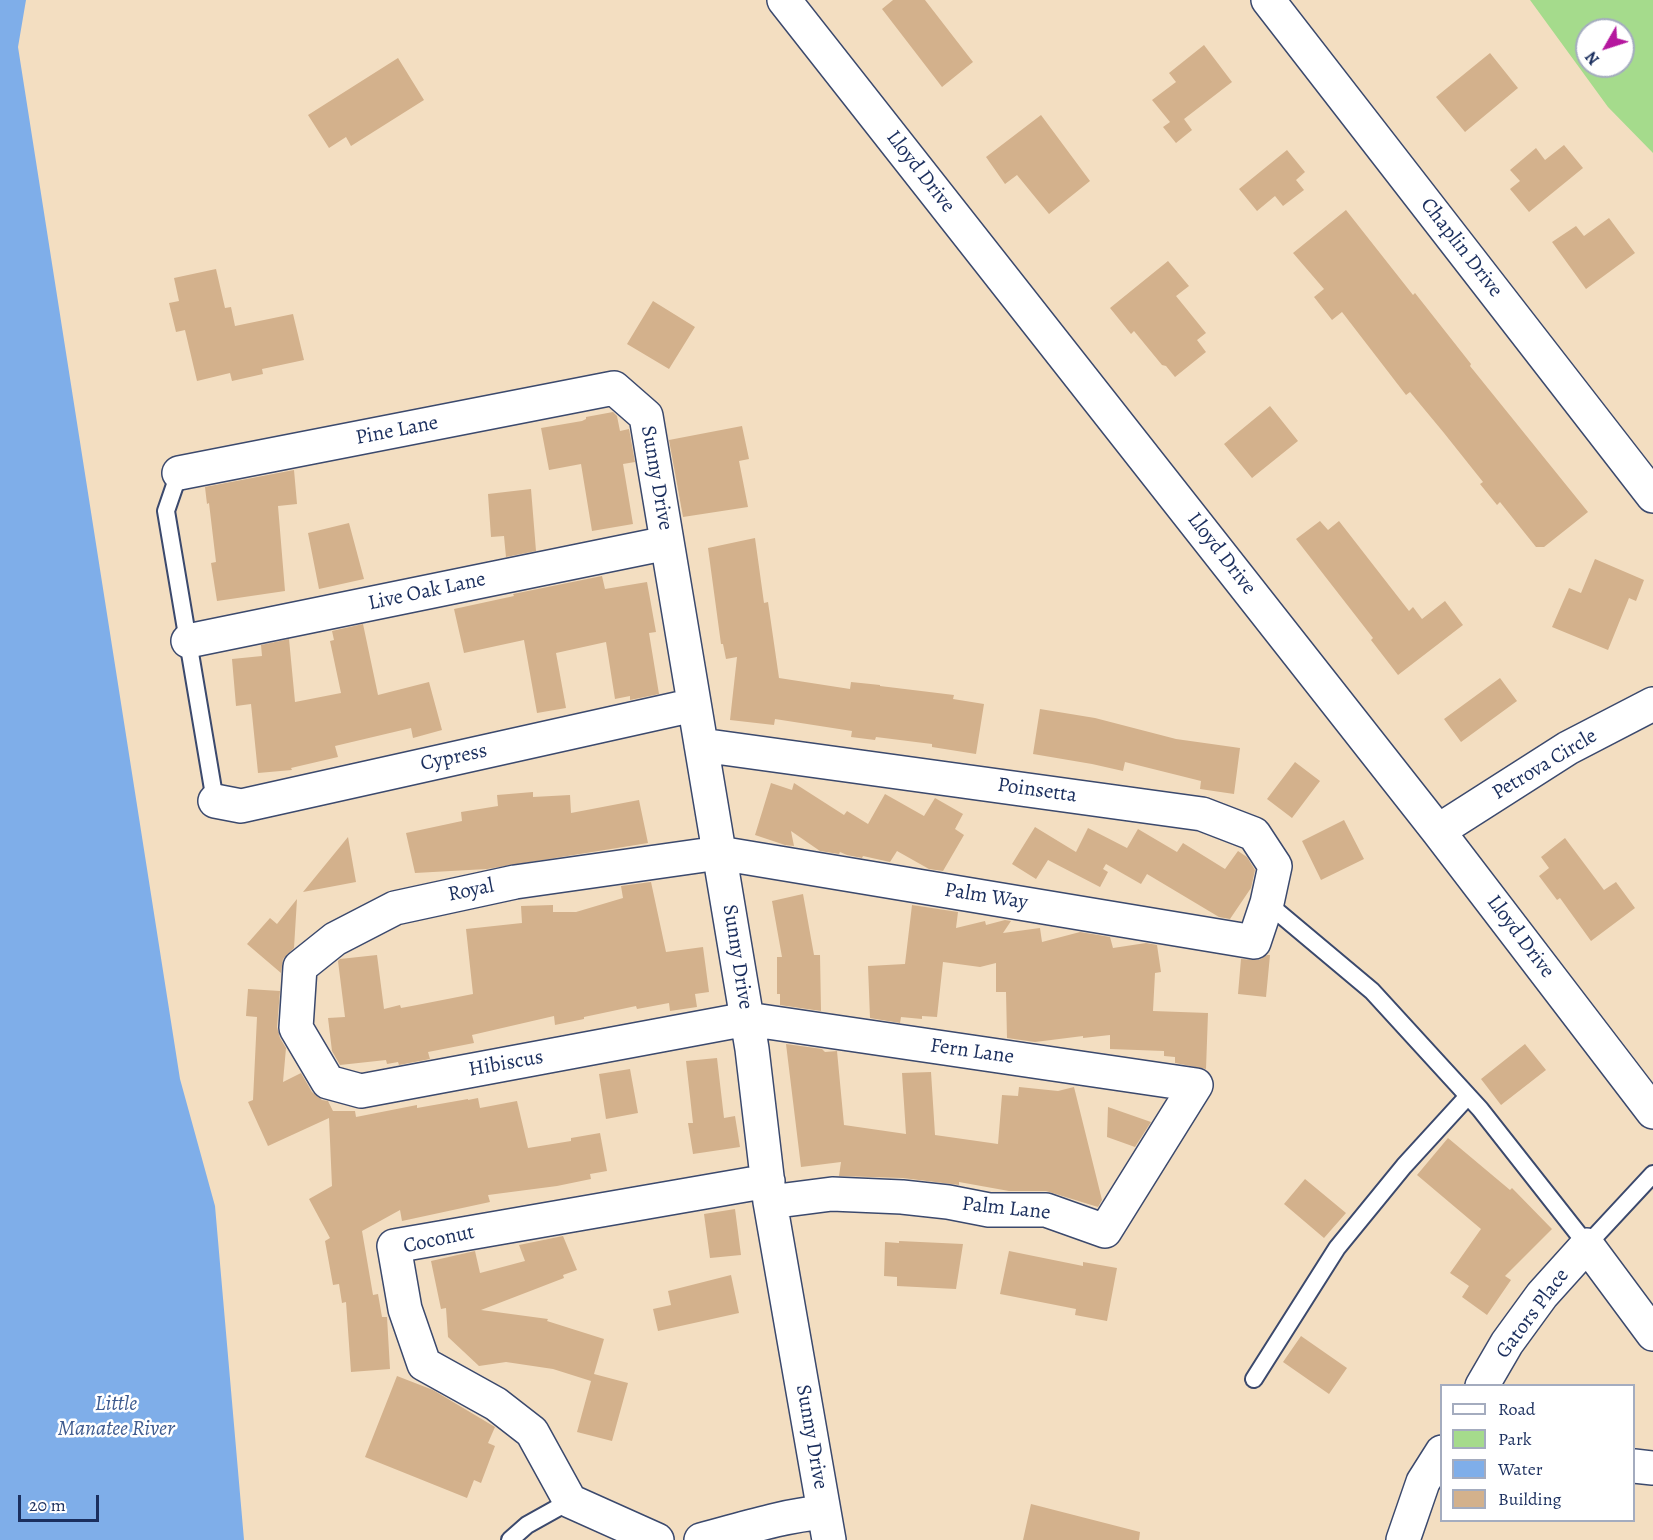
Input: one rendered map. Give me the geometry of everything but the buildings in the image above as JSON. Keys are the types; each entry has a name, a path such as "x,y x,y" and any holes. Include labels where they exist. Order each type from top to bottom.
{"street":[{"name":"Lloyd Drive","path":"784,0 1438,831 1653,1112"},
{"name":"Chaplin Drive","path":"1268,0 1653,496"},
{"name":"Pine Lane","path":"179,473 614,388"},
{"name":"Sunny Drive","path":"614,388 646,416 747,1019 769,1191 826,1526"},
{"name":"Live Oak Lane","path":"188,641 667,543"},
{"name":"Petrova Circle","path":"1438,831 1568,748 1653,704"},
{"name":"Cypress","path":"215,801 241,806 694,705"},
{"name":"Poinsetta","path":"701,745 1202,814 1254,834 1275,866 1267,903 1254,942"},
{"name":"Palm Way","path":"719,853 1254,942"},
{"name":"Royal","path":"296,1028 300,967 335,939 395,908 515,882 719,853"},
{"name":"Hibiscus","path":"296,1028 328,1082 361,1090 747,1019"},
{"name":"Fern Lane","path":"747,1019 1196,1085"},
{"name":"Palm Lane","path":"769,1191 902,1197 948,1202 989,1210 1046,1210 1105,1231 1196,1085"},
{"name":"Coconut","path":"570,1501 532,1432 496,1404 424,1365 405,1309 394,1246 769,1191"},
{"path":"1587,1245 1653,1335"},
{"name":"Gators Place","path":"1491,1382 1507,1343 1542,1296 1587,1245"},
{"path":"1403,1540 1423,1482 1440,1455"},
{"path":"1635,1466 1653,1468"},
{"path":"570,1501 657,1540"},
{"path":"701,1540 797,1514 826,1526"}],"lane":[{"path":"179,473 166,511 215,801"},
{"path":"1267,903 1372,991 1480,1109 1587,1245 1653,1174"},
{"path":"1254,1379 1337,1248 1404,1166 1468,1096"},
{"path":"510,1540 527,1525 570,1501"}],"green space":[{"path":"1530,0 1653,0 1653,153 1608,107 1587,78 1635,78 1635,18 1575,18 1575,62"}],"water":[{"name":"Little Manatee River","path":"0,0 26,0 18,47 180,1079 215,1206 244,1540 0,1540"}]}
